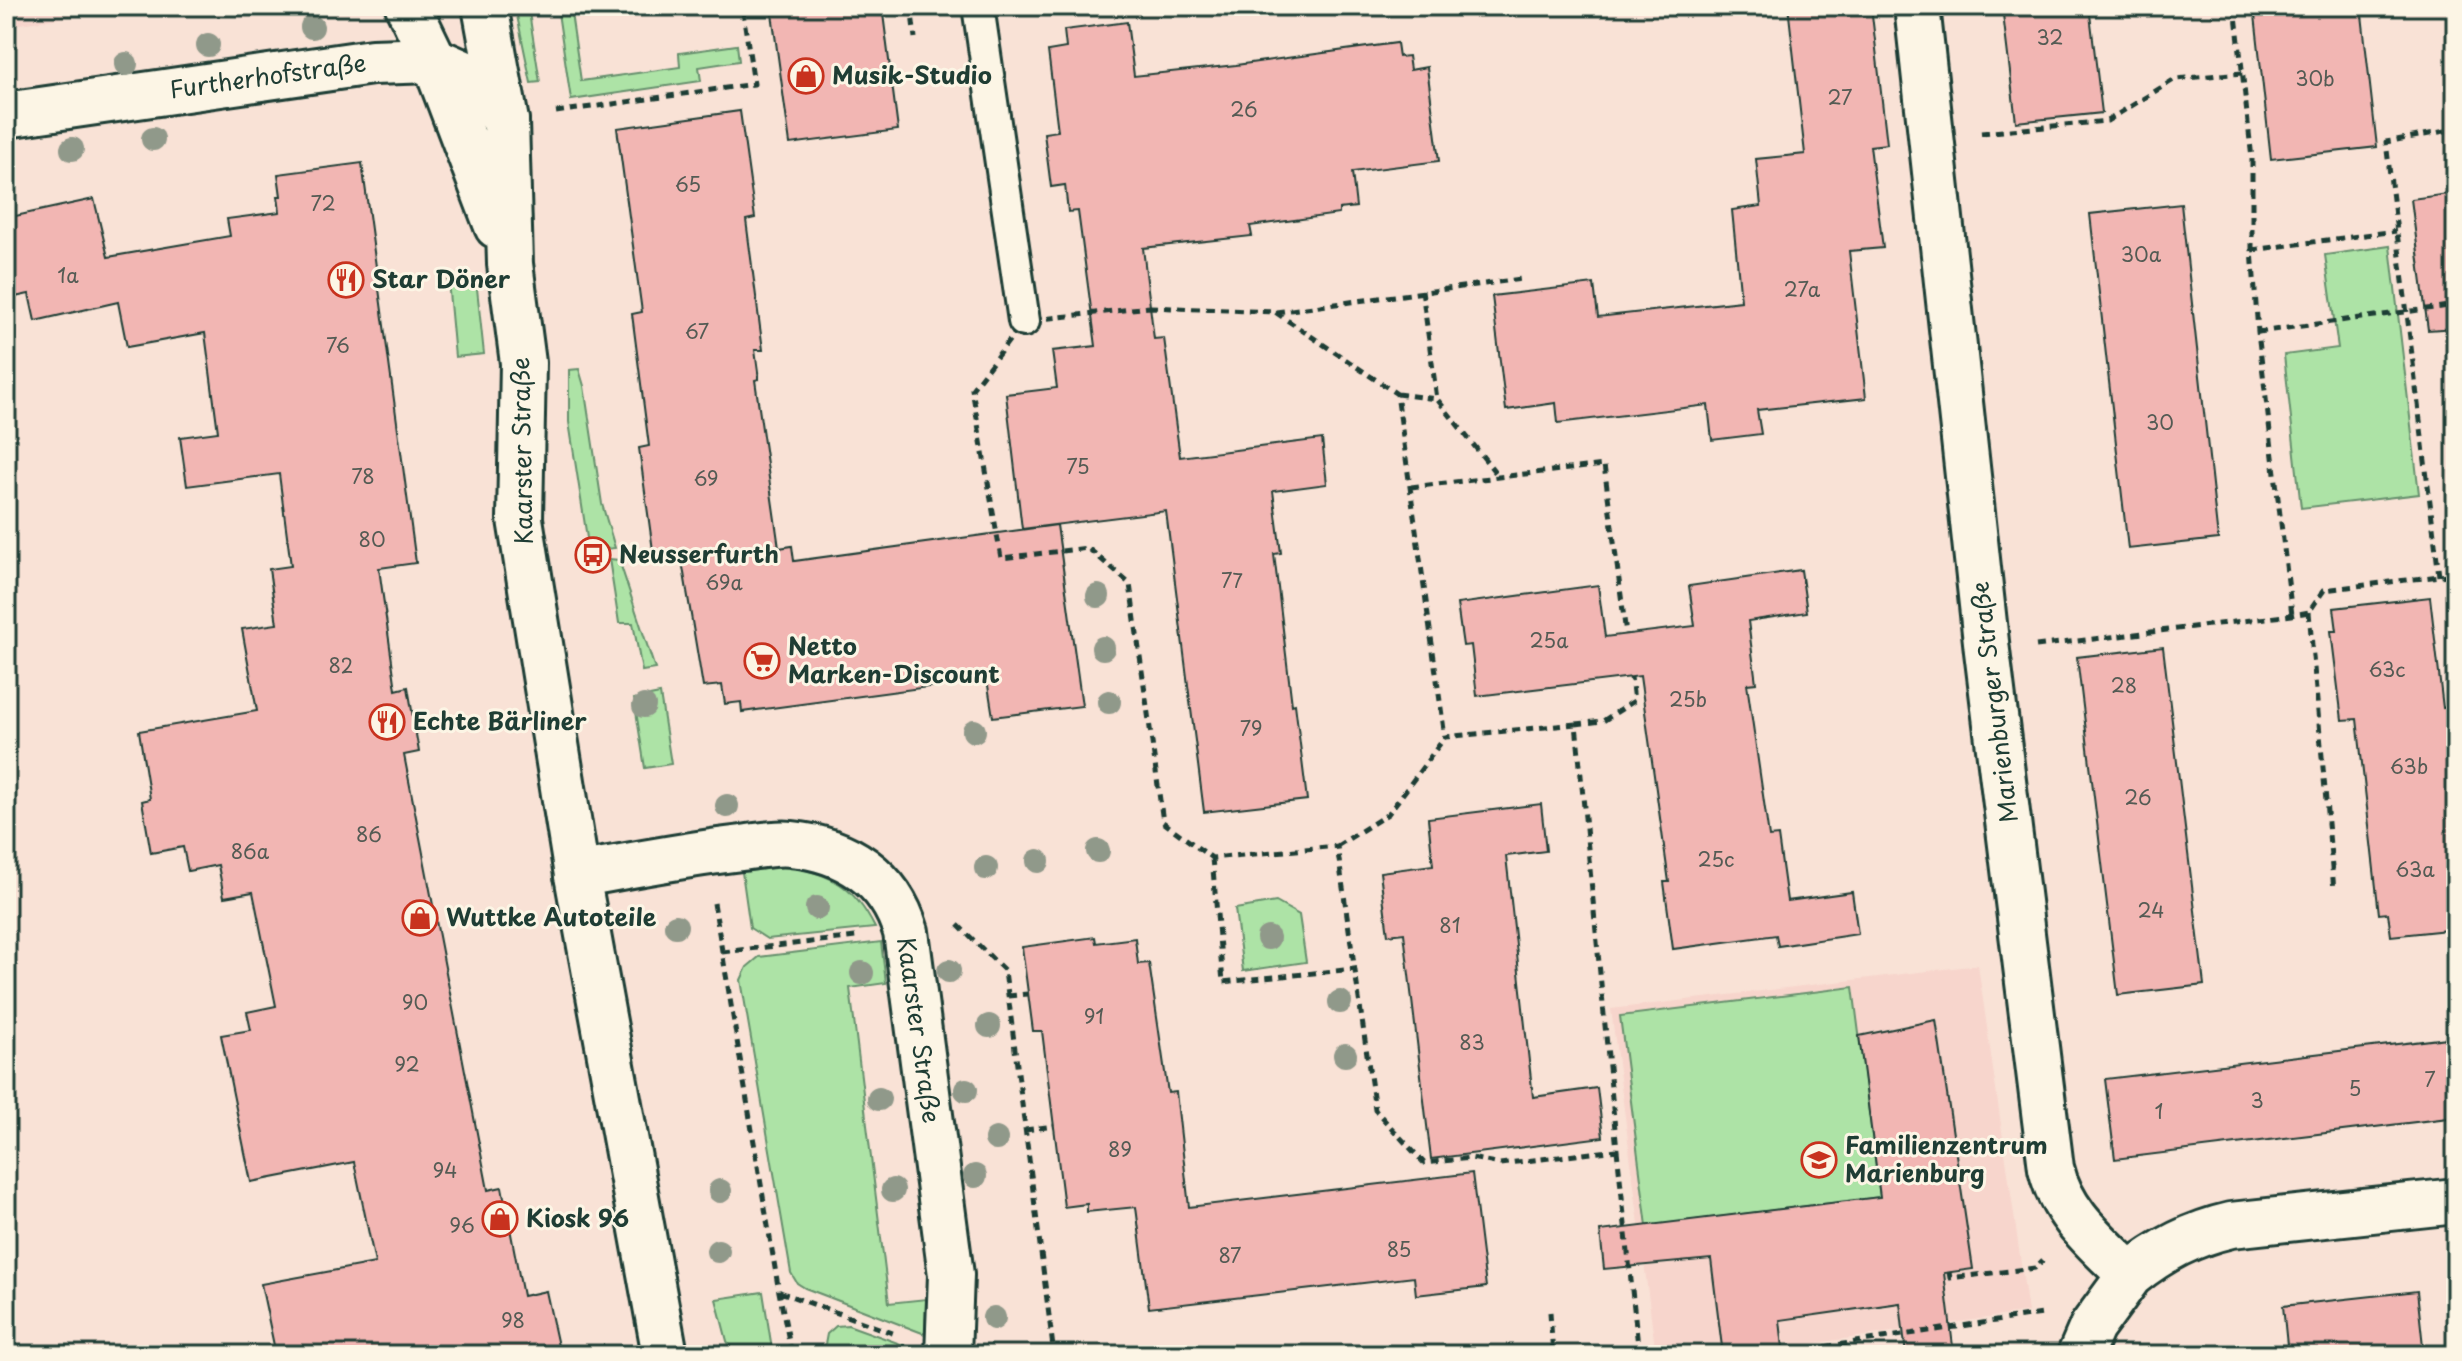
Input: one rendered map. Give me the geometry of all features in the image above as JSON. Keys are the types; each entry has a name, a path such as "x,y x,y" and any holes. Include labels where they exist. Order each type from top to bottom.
{"street":[{"name":"Kaarster Straße","path":"408,6 434,60 510,264"},
{"name":"Kaarster Straße","path":"485,6 506,121 510,264 523,363 520,519 577,875 665,1355"},
{"name":"Marienburger Straße","path":"1917,6 1987,651 2051,1168 2061,1199 2118,1289"},
{"name":"Furtherhofstraße","path":"6,115 372,62 434,60 473,77 506,121"},
{"name":"Kaarster Straße","path":"577,875 706,852 787,843 814,847 858,865 882,885 895,901 906,932 951,1275 948,1354"},
{"path":"2080,1355 2092,1327 2118,1289 2173,1245 2199,1233 2231,1225 2456,1201"}],"lane":[{"path":"978,6 1024,321"}],"path":[{"path":"506,121 754,84 742,6"},
{"path":"911,6 915,38"},
{"path":"2235,6 2252,159 2252,250 2258,332 2292,615"},
{"path":"1931,138 2107,121 2175,79 2243,73"},
{"path":"2439,576 2386,142 2456,129"},
{"path":"2252,250 2396,231"},
{"path":"1397,394 1445,737 1388,814 1337,846 1212,858 1163,822 1130,584 1088,548 1001,558 972,389 1024,321 1150,307 1275,312 1521,279"},
{"path":"1422,290 1437,399 1500,478"},
{"path":"2258,332 2456,305"},
{"path":"1275,312 1397,394 1437,399"},
{"path":"1411,487 1604,465 1626,634"},
{"path":"2334,890 2309,612 2324,590 2456,574"},
{"path":"1987,651 2309,612"},
{"path":"1445,737 1603,721 1634,701 1631,677"},
{"path":"1576,724 1639,1355"},
{"path":"1337,846 1375,1110 1424,1163 1471,1158 1500,1164 1617,1150"},
{"path":"706,852 792,1355"},
{"path":"1212,858 1223,982 1355,969"},
{"path":"956,923 1005,971 1054,1355"},
{"path":"722,952 906,932"},
{"path":"1008,996 1028,994"},
{"path":"1025,1130 1054,1126"},
{"path":"1949,1272 1950,1278 2035,1268 2079,1226"},
{"path":"1770,1355 2118,1289"},
{"path":"779,1292 948,1354"},
{"path":"1550,1312 1553,1355"}],"shaded area":[{"path":"6,6 142,6 6,26"},
{"name":"Familienzentrum Marienburg","path":"1978,965 2028,1312 1734,1355 1656,1355 1611,1009"}],"green space":[{"path":"515,6 528,6 540,82 531,83"},
{"path":"557,6 570,6 581,81 680,67 679,53 737,45 739,61 699,67 701,81 571,100"},
{"path":"2390,246 2419,494 2301,508 2284,355 2338,348 2325,255"},
{"path":"476,279 484,354 455,357 448,281"},
{"path":"579,369 602,504 615,548 589,551 569,422 569,370"},
{"path":"609,559 619,560 655,669 642,671 633,623 619,623"},
{"path":"660,694 671,764 645,768 634,699"},
{"path":"787,866 817,873 840,884 859,902 875,928 767,939 750,928 742,872"},
{"path":"1276,902 1299,915 1306,962 1243,971 1235,909"},
{"path":"881,942 886,983 850,988 889,1303 926,1299 925,1334 805,1288 797,1283 791,1273 741,980 747,967 759,957"},
{"path":"1853,987 1880,1197 1647,1226 1620,1016"},
{"path":"763,1292 773,1355 735,1355 727,1341 716,1299"},
{"path":"848,1325 920,1351 918,1355 823,1355 827,1334 836,1326"}],"building":[{"path":"771,6 882,6 898,130 790,144"},
{"path":"1788,6 1871,6 1887,144 1870,146 1883,248 1849,251 1866,398 1757,410 1761,434 1712,440 1708,405 1558,423 1556,403 1506,410 1492,296 1594,284 1598,317 1741,301 1732,210 1761,206 1756,159 1805,154"},
{"path":"2002,6 2089,6 2102,113 2016,122"},
{"path":"2254,6 2361,6 2377,147 2271,159"},
{"path":"1127,22 1134,76 1397,43 1399,57 1408,56 1410,70 1427,67 1439,161 1352,172 1356,207 1339,209 1339,214 1250,226 1252,236 1143,248 1154,339 1164,338 1180,457 1322,439 1327,484 1273,491 1281,553 1274,554 1307,800 1204,812 1166,511 1022,529 1006,394 1057,388 1052,351 1096,346 1078,211 1068,212 1065,185 1051,187 1044,133 1058,131 1048,51 1066,48 1064,30"},
{"path":"740,111 755,218 746,220 763,350 755,350 759,379 755,380 779,548 792,546 794,561 1057,525 1082,706 993,717 987,679 742,712 741,702 725,704 722,685 703,687 682,561 655,565 639,448 649,446 632,314 642,312 617,128"},
{"path":"362,163 416,563 379,568 396,690 408,687 419,752 404,755 488,1190 502,1187 523,1296 546,1291 560,1355 276,1355 261,1284 375,1263 354,1162 251,1182 221,1035 251,1030 247,1012 276,1006 253,892 224,897 218,865 188,871 183,847 151,853 142,801 150,799 139,731 257,711 242,629 277,624 269,569 291,566 279,474 187,486 180,437 218,432 205,333 127,347 118,302 35,321 29,294 6,299 6,218 94,199 108,257 230,236 227,219 280,212 278,174"},
{"path":"2456,193 2456,328 2428,330 2411,199"},
{"path":"2181,204 2218,539 2128,549 2090,214"},
{"path":"1801,570 1807,612 1748,621 1756,683 1747,684 1769,837 1778,836 1787,901 1852,892 1858,934 1778,946 1776,935 1673,949 1664,882 1669,882 1640,676 1477,696 1471,645 1463,646 1457,604 1598,585 1605,637 1695,626 1689,586"},
{"path":"2430,597 2443,708 2456,706 2456,929 2391,936 2388,913 2379,914 2357,719 2342,720 2331,631 2337,631 2334,608"},
{"path":"2163,647 2204,985 2118,995 2077,657"},
{"path":"1541,804 1546,851 1506,856 1533,1097 1597,1088 1603,1137 1431,1159 1404,933 1388,935 1380,872 1433,865 1428,818"},
{"path":"1095,937 1096,943 1135,938 1138,964 1149,963 1168,1093 1176,1092 1189,1207 1472,1173 1486,1287 1416,1295 1414,1277 1149,1308 1136,1207 1087,1212 1087,1204 1064,1207 1042,1031 1033,1031 1022,947"},
{"path":"1936,1020 1973,1269 1944,1273 1954,1355 1906,1355 1900,1303 1780,1320 1783,1348 1723,1355 1711,1259 1604,1269 1600,1231 1880,1197 1859,1036"},
{"path":"2456,1037 2456,1117 2115,1159 2105,1079"},
{"path":"2417,1291 2424,1355 2288,1355 2283,1306"}],"place":[{"name":"Musik-Studio","path":"806,76"},
{"name":"Star Döner","path":"346,280"},
{"name":"Neusserfurth","path":"593,555"},
{"name":"Netto Marken-Discount","path":"762,661"},
{"name":"Echte Bärliner","path":"387,722"},
{"name":"Wuttke Autoteile","path":"420,918"},
{"name":"Familienzentrum Marienburg","path":"1819,1160"},
{"name":"Kiosk 96","path":"500,1219"}]}
